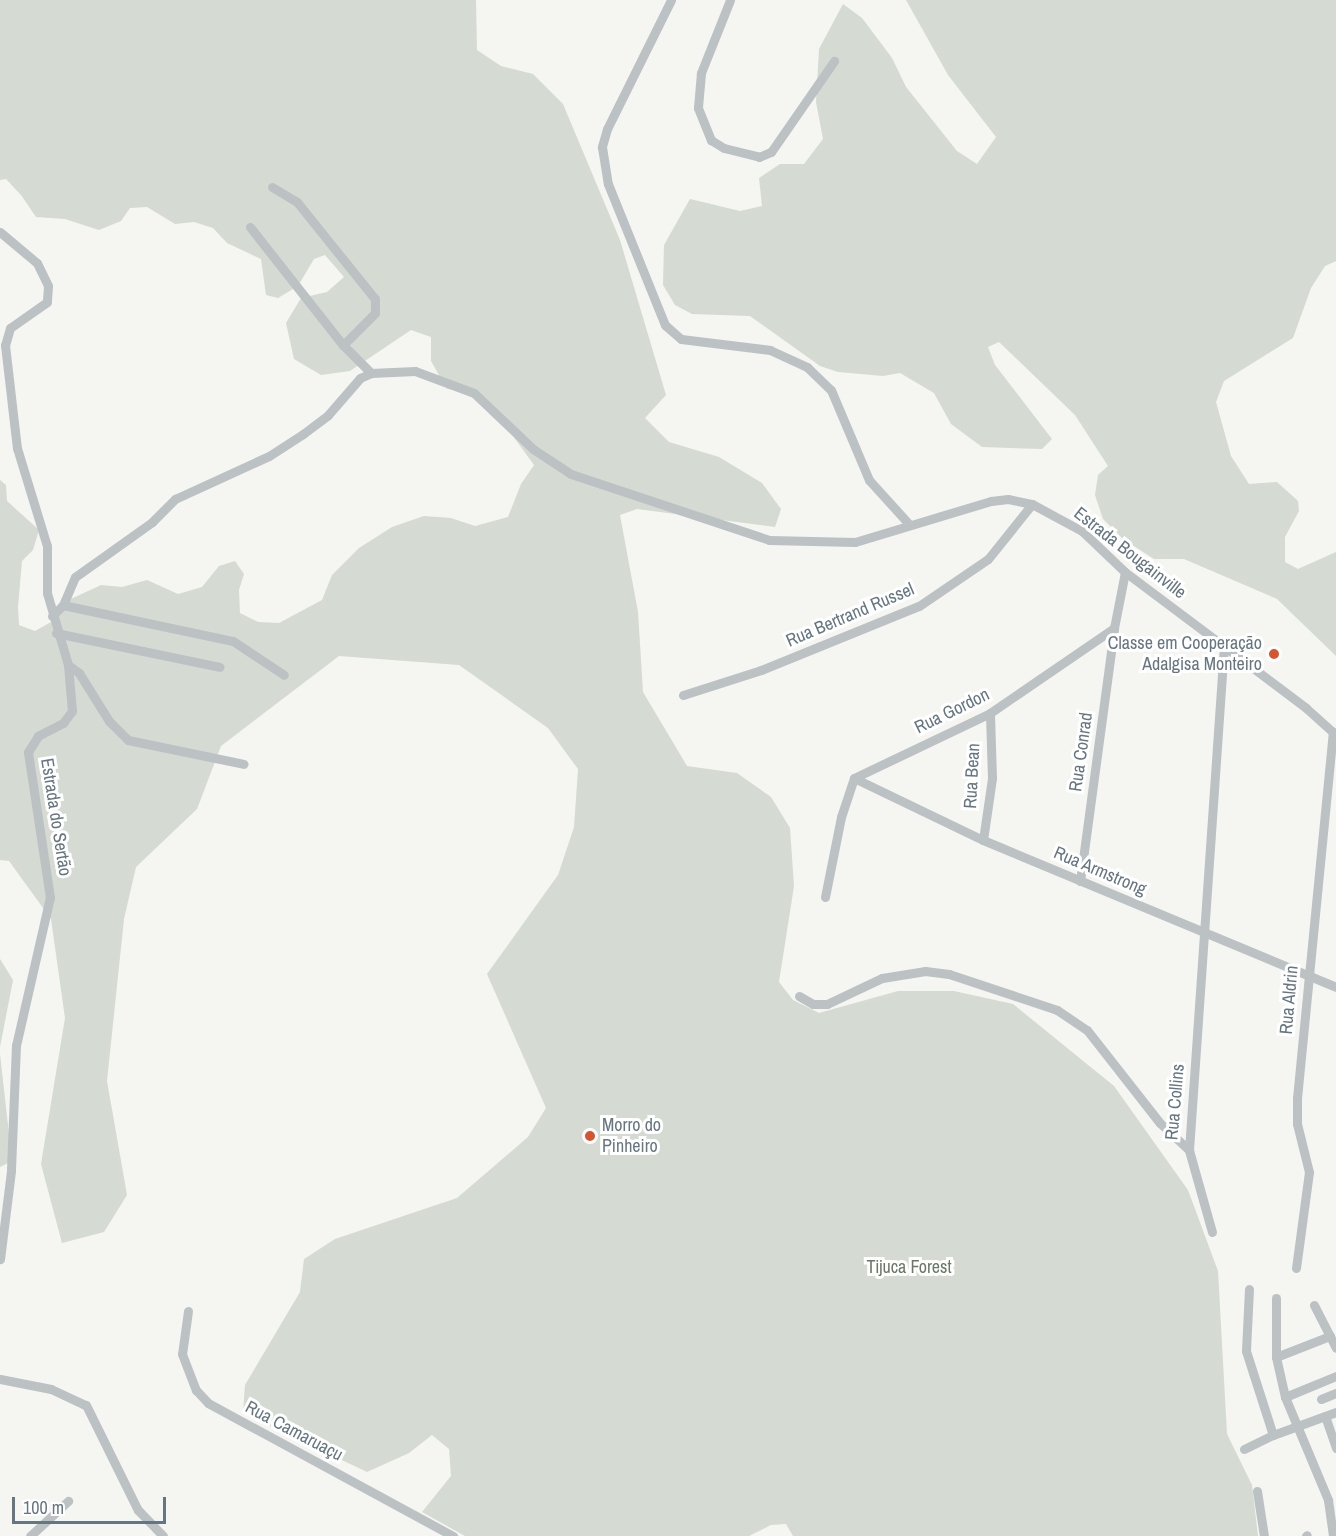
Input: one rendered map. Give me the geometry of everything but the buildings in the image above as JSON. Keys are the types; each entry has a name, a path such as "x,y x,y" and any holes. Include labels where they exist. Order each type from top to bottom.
{"street":[{"path":"671,0 607,129 602,147 608,184 665,325 681,339 770,350 807,367 831,390 869,480 908,523"},
{"path":"730,0 700,73 698,108 711,140 724,148 759,157 771,152 834,61"},
{"path":"272,187 297,202 375,299 375,313 344,345"},
{"path":"52,616 63,605 75,577 152,522 175,499 269,456 328,415 360,378 371,373 344,345 250,227"},
{"name":"Estrada do Sertão","path":"0,232 37,263 48,286 47,302 10,328 5,345 17,448 47,546 52,616 68,665 72,711 63,723 38,736 28,752 50,897 18,1034 11,1171 0,1258"},
{"name":"Estrada Bougainville","path":"371,373 415,371 452,382 474,393 533,449 571,474 730,529 769,540 841,543 991,501 1008,499 1032,504 1082,531 1125,572 1224,646 1334,734"},
{"name":"Rua Bertrand Russel","path":"683,695 761,670 919,606 988,559 1032,504"},
{"path":"1114,628 1125,572"},
{"path":"63,605 233,641 284,675"},
{"name":"Rua Gordon","path":"854,778 990,713 1114,628"},
{"name":"Rua Conrad","path":"1080,881 1114,628"},
{"path":"56,633 220,667"},
{"name":"Rua Collins","path":"1189,1150 1224,646"},
{"path":"68,665 79,673 110,721 128,740 244,764"},
{"name":"Rua Bean","path":"983,840 992,778 990,713"},
{"name":"Rua Aldrin","path":"1296,1268 1309,1172 1297,1124 1308,974 1334,734"},
{"path":"825,897 841,817 854,778"},
{"name":"Rua Armstrong","path":"854,778 983,840 1336,987"},
{"name":"Rua Collins","path":"799,996 821,1005 847,997 882,978 925,971 949,974 1057,1010 1087,1030 1160,1123 1189,1150"},
{"path":"1189,1150 1212,1232"},
{"path":"1249,1289 1246,1351 1273,1435"},
{"path":"1276,1298 1276,1357 1285,1397 1332,1499 1333,1536"},
{"path":"1314,1305 1336,1348"},
{"name":"Rua Camaruaçu","path":"188,1311 182,1354 196,1390 208,1403 453,1536"},
{"path":"1276,1357 1330,1336"},
{"path":"1285,1397 1336,1376"},
{"path":"0,1378 51,1389 86,1405 138,1510 163,1536"},
{"path":"1321,1398 1336,1393"},
{"path":"1244,1449 1296,1425 1336,1412"},
{"path":"1325,1416 1336,1448"},
{"path":"1257,1491 1264,1536"},
{"path":"30,1536 68,1502"}],"green space":[{"name":"Tijuca Forest","path":"0,0 476,0 477,50 501,66 533,74 563,104 620,240 666,395 645,418 669,442 719,457 762,483 781,509 775,527 637,509 620,515 638,612 643,692 687,766 737,773 771,797 790,828 794,886 779,982 793,1000 819,1013 898,991 954,991 1013,1004 1114,1086 1188,1190 1218,1271 1227,1434 1252,1485 1258,1536 793,1536 786,1524 771,1525 749,1536 465,1536 422,1512 451,1476 449,1449 432,1435 409,1453 367,1472 243,1413 245,1385 300,1292 304,1259 335,1239 457,1198 528,1137 546,1108 487,974 558,875 574,827 578,769 548,728 459,665 339,656 221,746 197,809 136,867 124,919 107,1081 127,1195 104,1232 62,1243 41,1164 65,1018 51,919 9,861 0,860 0,480 6,485 7,501 39,530 33,550 22,561 18,607 19,625 35,631 51,622 60,604 101,585 122,587 147,580 178,594 202,587 219,566 235,561 244,574 239,590 240,613 258,622 279,623 322,600 332,575 359,548 392,527 424,516 451,518 475,526 508,517 521,484 534,465 502,421 469,391 447,389 431,361 431,337 411,330 350,371 321,375 294,359 286,323 301,298 327,292 344,277 325,255 314,259 298,286 278,298 266,295 261,259 227,243 213,228 194,222 175,224 147,207 130,208 121,221 99,230 65,219 36,217 21,195 6,179 0,180"},
{"path":"906,0 1336,0 1336,261 1325,266 1311,288 1293,338 1224,381 1216,402 1231,456 1249,484 1277,482 1298,501 1299,511 1285,537 1285,562 1298,569 1336,552 1336,656 1277,599 1184,559 1154,559 1123,539 1103,519 1095,495 1098,475 1108,466 1075,415 999,342 988,347 995,365 1052,439 1042,449 982,447 951,424 934,393 900,373 883,376 838,372 820,366 750,316 692,314 675,305 663,285 664,245 690,199 740,211 762,206 759,178 780,164 804,164 823,139 816,102 819,49 843,4 862,18 892,58 906,87 957,151 977,164 996,137 948,75"},
{"path":"0,959 13,980 0,1047"},
{"path":"0,1054 12,1161 0,1167"}],"place":[{"name":"Classe em Cooperação Adalgisa Monteiro","path":"1274,654"},
{"name":"Morro do Pinheiro","path":"590,1136"}]}
